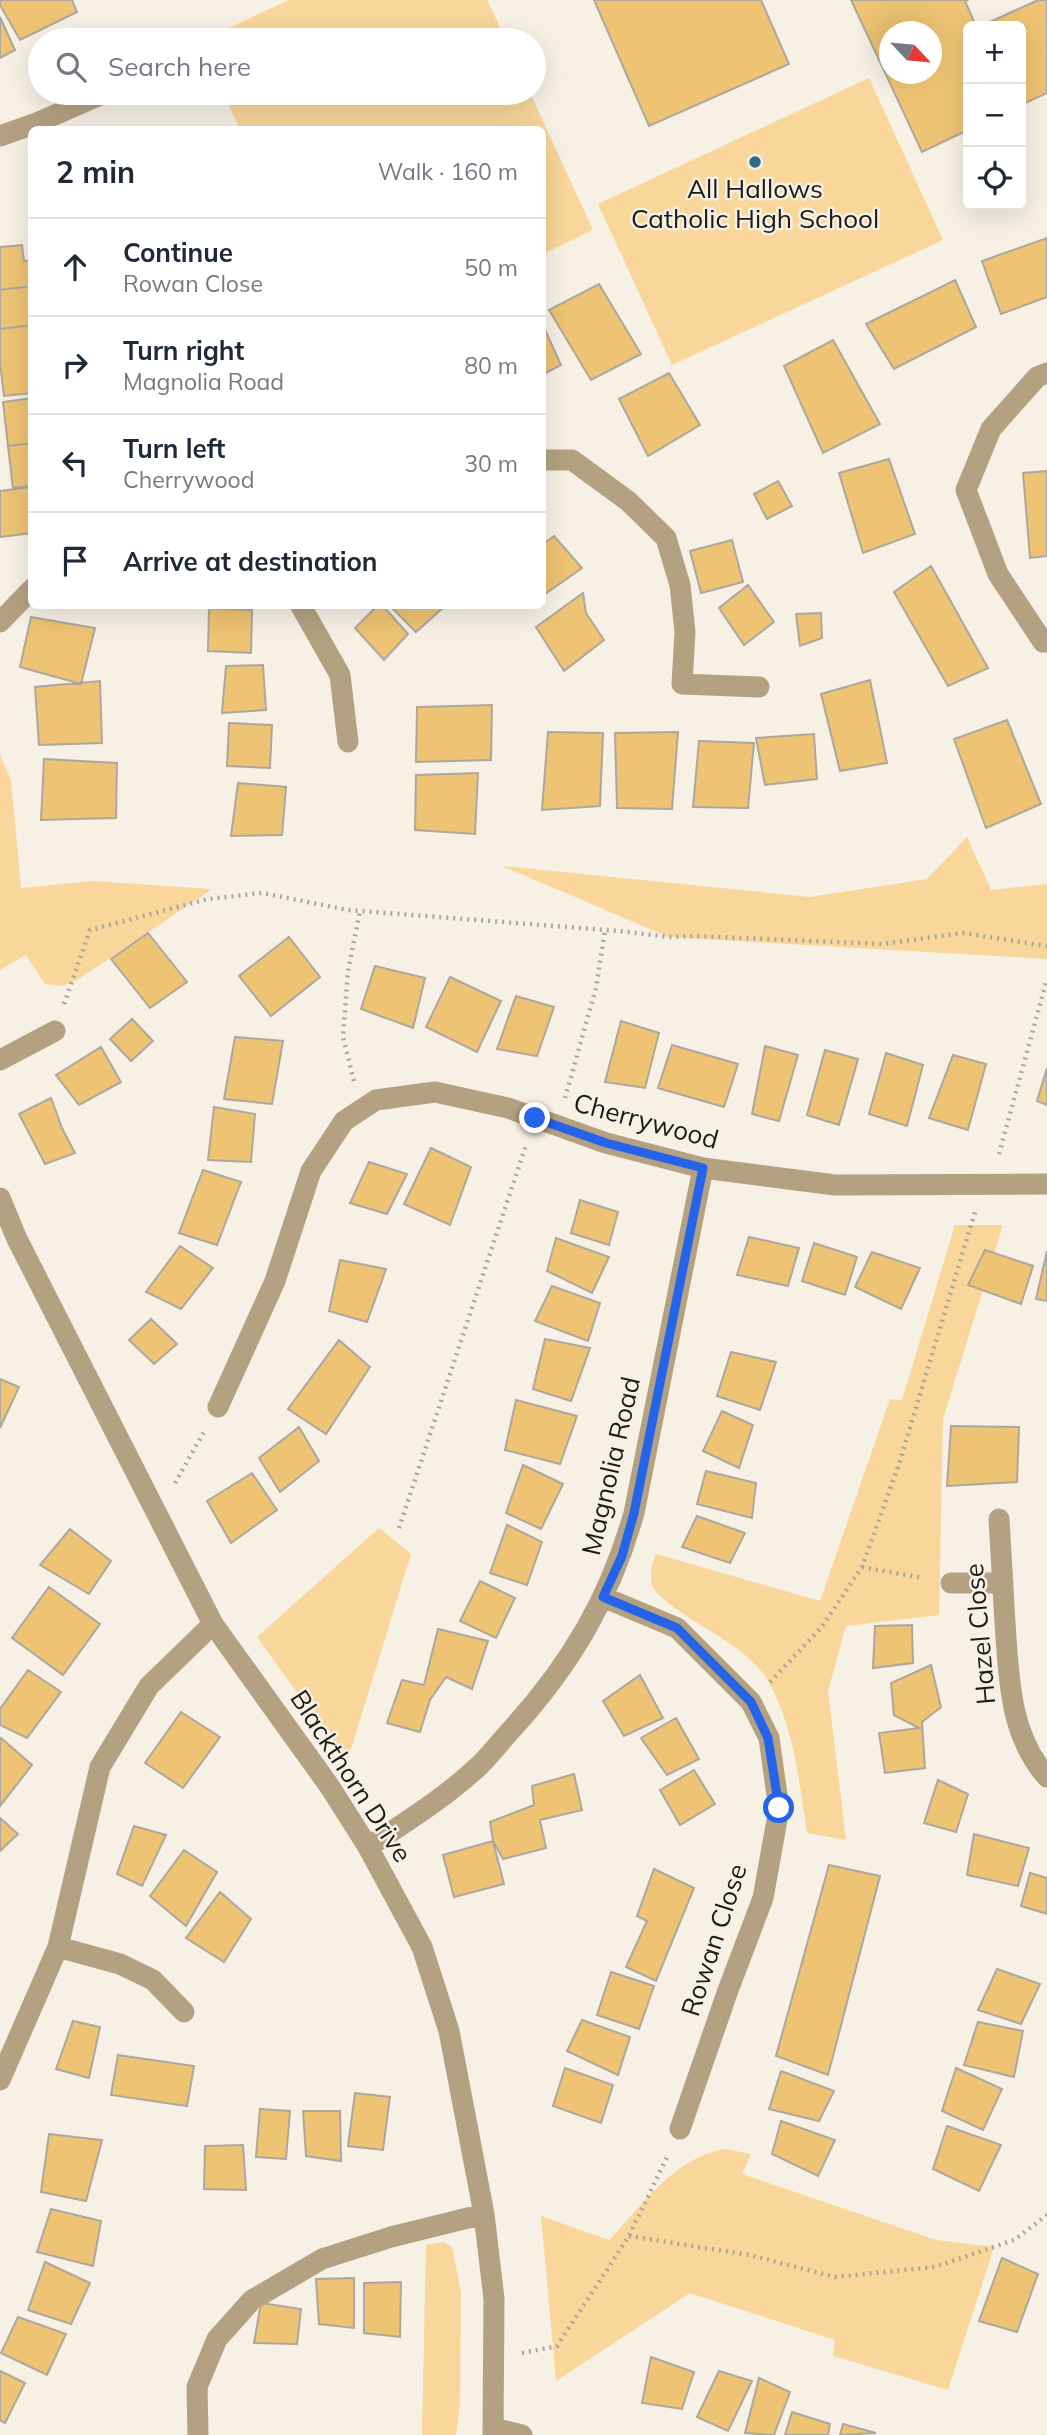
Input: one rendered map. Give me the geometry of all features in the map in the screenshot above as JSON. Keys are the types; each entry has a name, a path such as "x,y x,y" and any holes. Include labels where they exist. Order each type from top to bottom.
{"street":[{"path":"38,126 81,105"},
{"path":"0,136 28,129"},
{"path":"1046,646 998,574 966,490 991,429 1037,377 1047,373"},
{"path":"546,460 572,460 628,500 666,538 680,585 685,632 682,684 759,688"},
{"path":"0,622 28,593"},
{"path":"303,609 340,675 348,742"},
{"path":"0,1060 55,1031"},
{"name":"Cherrywood","path":"218,1407 275,1281 311,1171 344,1121 376,1100 435,1092 508,1108 606,1143 703,1168 835,1185 1047,1184"},
{"name":"Magnolia Road","path":"368,1847 426,1809 480,1765 538,1701 587,1630 622,1556 634,1513 703,1168"},
{"name":"Blackthorn Drive","path":"0,1198 9,1242 213,1623 330,1787 368,1847 422,1947 449,2031 484,2214 494,2299 493,2431"},
{"name":"Hazel Close","path":"999,1519 1010,1693 1019,1729 1034,1762 1047,1777"},
{"path":"951,1583 1003,1583"},
{"name":"Rowan Close","path":"603,1597 677,1628 751,1702 768,1738 779,1808 763,1898 680,2129"},
{"path":"0,2080 58,1947 100,1767 149,1686 213,1623"},
{"path":"58,1947 120,1964 153,1980 184,2011"},
{"path":"198,2435 197,2387 217,2339 252,2300 322,2259 391,2237 484,2214"},
{"path":"493,2431 522,2435"}],"path":[{"path":"55,1031 90,930 208,899 262,893 360,911 669,937 882,944 963,933 1047,946"},
{"path":"360,911 348,971 343,1037 362,1109"},
{"path":"558,1126 596,988 605,930"},
{"path":"751,1702 821,1628 862,1567 899,1464 987,1185 1047,979"},
{"path":"399,1528 535,1118"},
{"path":"157,1514 218,1407"},
{"path":"862,1567 951,1583"},
{"path":"494,2359 558,2346 629,2236 680,2129"},
{"path":"629,2236 750,2255 835,2277 935,2267 1014,2240 1047,2215"}],"shaded area":[{"path":"289,0 487,0 500,28 229,28"},
{"path":"869,78 943,240 672,365 598,204"},
{"path":"229,105 536,105 545,126 239,126"},
{"path":"546,128 593,230 546,253"},
{"path":"0,755 11,780 21,888 93,881 212,889 79,979 63,986 45,984 26,955 0,970"},
{"path":"967,837 991,890 1047,884 1047,959 669,937 502,866 810,897 927,879"},
{"path":"955,1225 1003,1225 943,1419 939,1615 846,1626 828,1691 846,1840 807,1833 789,1734 784,1715 767,1679 745,1655 657,1593 651,1581 652,1565 656,1554 820,1601 890,1399 902,1400"},
{"path":"379,1528 411,1554 347,1762 257,1637"},
{"path":"725,2149 751,2154 742,2174 936,2240 994,2247 948,2390 833,2356 835,2340 690,2293 556,2381 541,2216 609,2240 675,2172 707,2154"},
{"path":"443,2242 452,2247 461,2293 460,2404 456,2435 422,2435 426,2245"}],"building":[{"path":"0,0 72,0 77,12 44,28 28,28 28,36 20,40 0,5"},
{"path":"594,0 761,0 789,64 649,126"},
{"path":"851,0 968,0 965,1 974,21 963,21 963,132 922,152 890,84 942,84 942,21 879,21 879,60"},
{"path":"1038,0 1047,0 1047,93 1026,103 1026,21 992,21"},
{"path":"0,17 15,50 0,58"},
{"path":"1047,238 1047,297 1001,314 982,261"},
{"path":"22,245 24,261 28,260 28,286 0,290 0,247"},
{"path":"955,280 976,327 894,369 866,324"},
{"path":"599,284 641,354 591,380 549,310"},
{"path":"28,286 28,326 0,329 0,290"},
{"path":"28,326 28,393 4,396 0,329"},
{"path":"546,332 561,365 546,373"},
{"path":"833,340 880,424 823,453 784,366"},
{"path":"669,373 700,425 648,456 619,399"},
{"path":"28,399 28,444 8,446 3,402"},
{"path":"28,444 28,486 13,488 8,446"},
{"path":"889,459 915,534 863,553 839,473"},
{"path":"1047,471 1047,556 1030,558 1023,473"},
{"path":"778,481 792,506 767,519 754,494"},
{"path":"28,488 28,534 0,537 0,491"},
{"path":"554,536 582,568 546,593 546,542"},
{"path":"732,540 743,582 701,593 690,551"},
{"path":"931,566 988,668 948,686 894,592"},
{"path":"748,585 774,622 744,645 719,608"},
{"path":"583,593 586,613 604,640 564,671 536,627"},
{"path":"209,609 252,610 251,653 208,651"},
{"path":"374,609 386,609 408,634 384,660 355,628"},
{"path":"393,609 442,609 416,632"},
{"path":"821,613 822,638 800,646 796,614"},
{"path":"31,617 95,628 81,684 20,667"},
{"path":"263,665 266,710 222,713 226,666"},
{"path":"870,680 887,763 840,771 821,694"},
{"path":"100,681 102,743 39,745 35,687"},
{"path":"492,705 491,760 416,762 417,707"},
{"path":"1007,720 1041,804 986,828 954,739"},
{"path":"229,723 272,725 270,768 227,766"},
{"path":"548,732 603,733 600,806 542,810"},
{"path":"678,732 672,809 617,808 615,733"},
{"path":"814,734 817,779 765,785 756,738"},
{"path":"699,741 754,743 748,808 693,807"},
{"path":"44,759 117,763 116,818 41,820"},
{"path":"478,773 475,834 415,830 416,775"},
{"path":"238,783 286,787 282,835 231,836"},
{"path":"148,933 187,982 150,1008 111,959"},
{"path":"289,937 320,977 271,1016 239,976"},
{"path":"375,966 425,978 413,1028 361,1009"},
{"path":"450,977 501,1001 477,1052 426,1027"},
{"path":"516,996 554,1007 537,1056 497,1049"},
{"path":"132,1019 153,1041 131,1061 110,1039"},
{"path":"621,1021 659,1033 645,1088 605,1082"},
{"path":"235,1037 283,1041 272,1104 224,1099"},
{"path":"672,1045 738,1064 724,1107 658,1088"},
{"path":"765,1046 798,1055 779,1121 752,1114"},
{"path":"101,1047 121,1082 79,1105 56,1075"},
{"path":"825,1050 858,1059 839,1125 807,1115"},
{"path":"886,1053 923,1065 907,1126 869,1114"},
{"path":"953,1055 986,1064 968,1130 929,1118"},
{"path":"1047,1068 1047,1105 1037,1101"},
{"path":"51,1098 75,1153 45,1164 19,1114"},
{"path":"214,1107 255,1114 251,1162 208,1160"},
{"path":"431,1148 471,1167 450,1225 404,1204"},
{"path":"369,1162 407,1174 387,1214 350,1203"},
{"path":"203,1170 241,1182 217,1245 179,1233"},
{"path":"580,1200 618,1212 609,1245 571,1233"},
{"path":"749,1237 799,1248 788,1286 737,1275"},
{"path":"556,1238 609,1257 592,1293 547,1271"},
{"path":"814,1243 857,1257 845,1295 802,1281"},
{"path":"180,1246 213,1268 181,1309 146,1292"},
{"path":"985,1250 1033,1266 1021,1304 968,1285"},
{"path":"1047,1251 1047,1301 1036,1299"},
{"path":"872,1252 920,1268 901,1309 855,1287"},
{"path":"340,1260 386,1269 367,1322 329,1311"},
{"path":"552,1286 600,1303 588,1341 535,1321"},
{"path":"151,1319 177,1344 154,1364 129,1340"},
{"path":"545,1339 590,1348 571,1401 533,1389"},
{"path":"339,1340 370,1367 326,1434 288,1409"},
{"path":"731,1352 776,1362 760,1410 717,1396"},
{"path":"0,1379 19,1387 0,1428"},
{"path":"516,1400 577,1416 560,1464 505,1450"},
{"path":"722,1411 753,1425 739,1468 703,1451"},
{"path":"951,1426 1019,1427 1017,1482 947,1486"},
{"path":"299,1427 319,1461 280,1492 259,1458"},
{"path":"523,1465 563,1484 541,1529 506,1513"},
{"path":"706,1471 756,1483 752,1518 697,1504"},
{"path":"252,1473 277,1510 231,1543 207,1501"},
{"path":"697,1516 745,1533 730,1563 682,1547"},
{"path":"507,1525 542,1542 527,1585 490,1573"},
{"path":"70,1529 111,1561 89,1594 40,1565"},
{"path":"480,1581 515,1598 496,1638 460,1621"},
{"path":"49,1587 100,1624 63,1675 12,1638"},
{"path":"912,1625 913,1663 873,1668 875,1626"},
{"path":"438,1629 488,1641 472,1689 446,1677 430,1700 420,1732 387,1723 402,1680 424,1685"},
{"path":"931,1665 941,1707 922,1722 925,1768 885,1773 879,1733 919,1728 894,1715 891,1683"},
{"path":"28,1670 61,1692 27,1738 0,1725 0,1709"},
{"path":"640,1675 663,1718 624,1736 603,1701"},
{"path":"181,1712 220,1737 183,1788 145,1763"},
{"path":"676,1718 699,1759 667,1775 641,1738"},
{"path":"1,1738 32,1765 0,1806 0,1740"},
{"path":"694,1770 715,1804 680,1825 660,1790"},
{"path":"574,1774 582,1810 540,1820 546,1848 503,1859 493,1841 490,1822 534,1805 532,1786"},
{"path":"938,1780 968,1794 956,1832 924,1823"},
{"path":"0,1818 18,1834 0,1851"},
{"path":"134,1826 166,1835 142,1886 117,1874"},
{"path":"974,1834 1029,1848 1018,1886 967,1875"},
{"path":"493,1841 504,1884 454,1897 443,1855"},
{"path":"184,1850 217,1872 186,1926 150,1896"},
{"path":"829,1865 880,1876 828,2075 776,2056"},
{"path":"654,1869 694,1888 656,1981 626,1967 647,1921 637,1916"},
{"path":"1030,1873 1047,1878 1047,1914 1021,1906"},
{"path":"220,1892 251,1919 224,1962 186,1938"},
{"path":"997,1969 1040,1984 1021,2024 978,2010"},
{"path":"611,1972 654,1986 639,2029 597,2015"},
{"path":"582,2020 630,2037 618,2075 567,2051"},
{"path":"73,2021 100,2027 89,2078 56,2069"},
{"path":"978,2022 1023,2031 1014,2077 964,2065"},
{"path":"118,2055 194,2066 187,2106 111,2095"},
{"path":"565,2068 613,2085 601,2123 553,2106"},
{"path":"956,2068 1002,2089 983,2130 942,2111"},
{"path":"781,2071 834,2091 819,2121 769,2109"},
{"path":"355,2093 390,2097 383,2150 348,2146"},
{"path":"260,2109 290,2111 286,2159 256,2157"},
{"path":"303,2111 340,2111 341,2161 306,2156"},
{"path":"781,2121 835,2140 818,2176 772,2154"},
{"path":"947,2126 1001,2145 979,2191 933,2169"},
{"path":"49,2134 102,2140 86,2201 41,2192"},
{"path":"243,2145 246,2190 204,2189 205,2146"},
{"path":"51,2209 101,2221 93,2266 37,2252"},
{"path":"1002,2258 1038,2274 1017,2332 979,2321"},
{"path":"45,2262 90,2283 71,2324 28,2310"},
{"path":"354,2278 354,2328 319,2324 316,2279"},
{"path":"401,2282 400,2337 364,2333 364,2283"},
{"path":"261,2303 301,2309 297,2344 254,2343"},
{"path":"18,2317 66,2334 47,2375 1,2353"},
{"path":"651,2357 694,2372 682,2409 642,2403"},
{"path":"0,2371 25,2383 5,2423 0,2420"},
{"path":"719,2371 752,2381 728,2431 697,2417"},
{"path":"759,2378 790,2392 774,2435 745,2433"},
{"path":"792,2412 830,2424 828,2435 785,2435"},
{"path":"843,2424 876,2433 840,2435"}],"place":[{"name":"All Hallows Catholic High School","path":"755,162"}],"route":[{"path":"535,1118 606,1143 703,1168 634,1513 622,1556 603,1597 677,1628 751,1702 768,1738 779,1808"}]}
